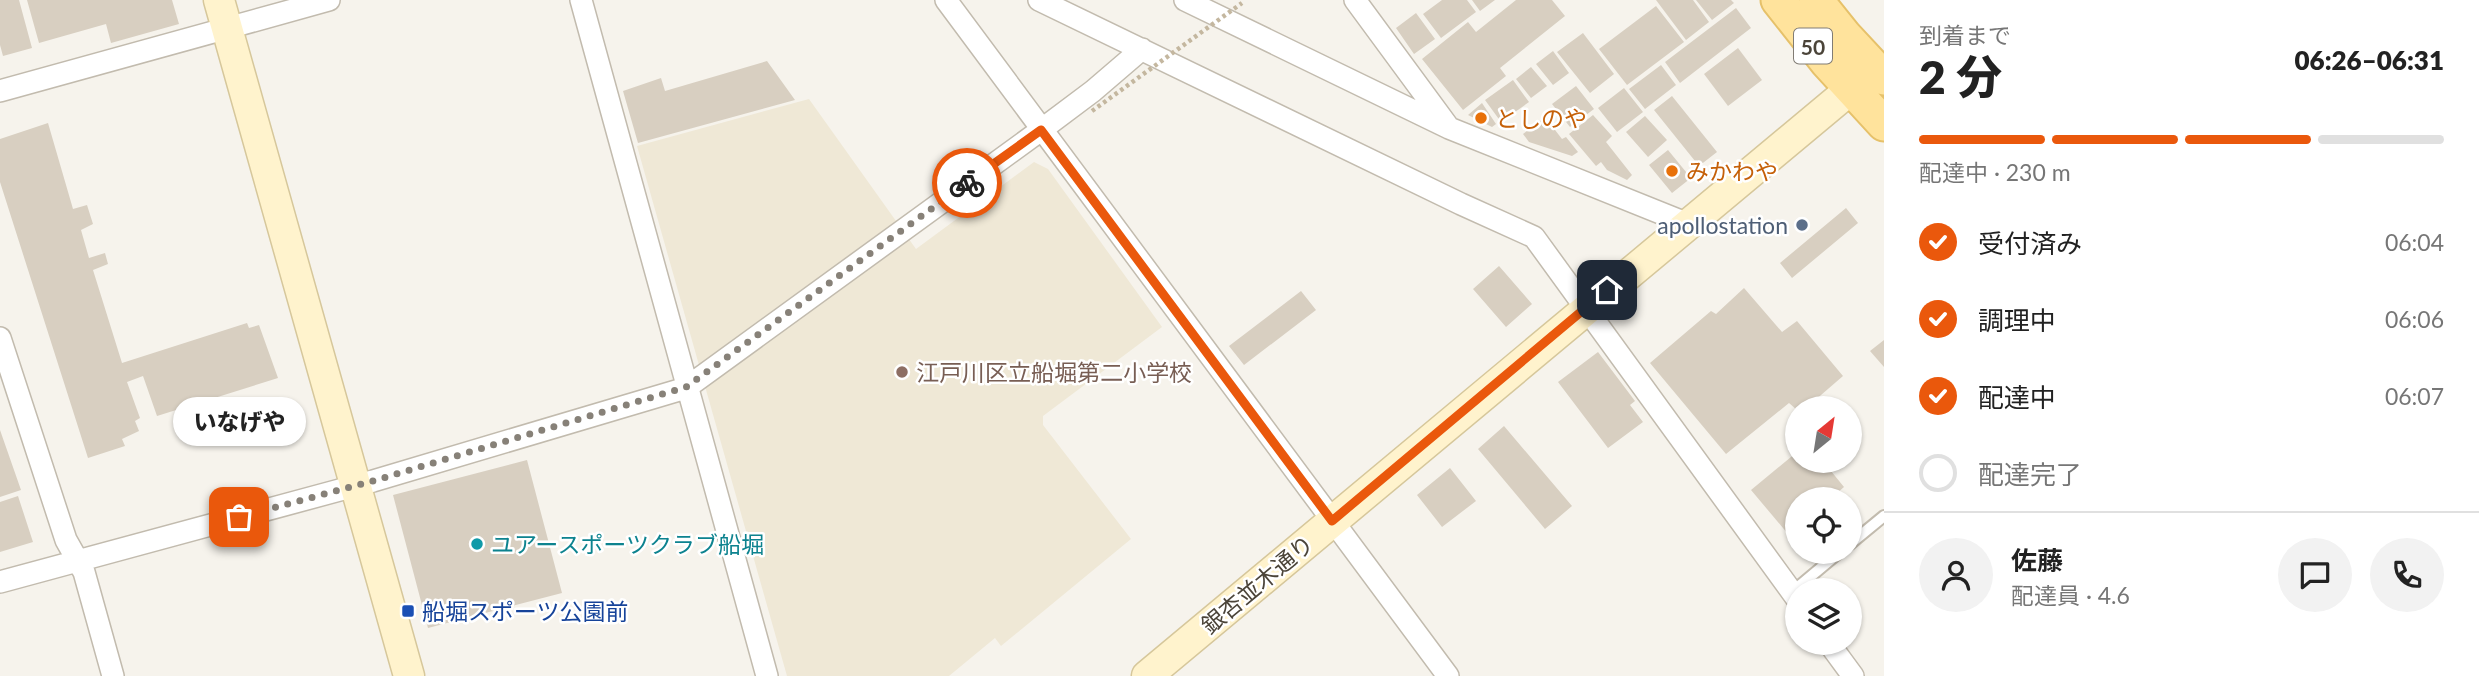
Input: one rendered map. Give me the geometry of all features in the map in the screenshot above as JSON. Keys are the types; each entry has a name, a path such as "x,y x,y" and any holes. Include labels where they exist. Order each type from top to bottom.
{"main road":[{"name":"50","path":"1779,0 1873,75"},
{"name":"50","path":"1816,0 1873,75 1884,124"}],"street":[{"path":"219,0 409,676"},
{"path":"0,91 328,0"},
{"path":"581,0 767,676"},
{"path":"946,0 1448,676"},
{"path":"1040,0 1534,237 1785,582"},
{"path":"1355,0 1450,128"},
{"path":"1201,3 1450,128 1688,224"},
{"path":"0,582 355,486 686,387 1041,130 1093,91 1142,48"},
{"name":"銀杏並木通り","path":"1147,676 1587,307 1873,75"},
{"path":"0,338 66,540 83,572 113,676"},
{"path":"1838,655 1853,676"}],"lane":[{"path":"1862,534 1884,516"},
{"path":"1813,578 1828,564"}],"path":[{"path":"1092,111 1242,3"}],"shaded area":[{"name":"江戸川区立船堀第二小学校","path":"809,99 916,249 1034,162 1048,169 1162,327 1043,416 1043,425 1131,539 1001,646 995,638 949,676 787,676 637,146"}],"building":[{"path":"0,0 19,0 32,48 3,56 0,45"},
{"path":"27,0 172,0 179,24 111,43 106,24 39,43"},
{"path":"1442,0 1467,0 1476,12 1441,38 1423,14"},
{"path":"1472,0 1495,0 1480,11"},
{"path":"1516,0 1552,0 1565,16 1500,68 1506,76 1463,110 1422,59 1468,22 1476,32"},
{"path":"1656,0 1693,0 1709,22 1686,40"},
{"path":"1696,0 1731,0 1734,3 1712,20"},
{"path":"1656,6 1684,42 1627,85 1599,49"},
{"path":"1736,8 1751,28 1680,83 1665,62"},
{"path":"1416,13 1435,39 1414,54 1396,28"},
{"path":"1583,33 1614,74 1590,93 1557,52"},
{"path":"1738,48 1762,80 1728,106 1704,74"},
{"path":"1553,51 1569,73 1553,85 1536,64"},
{"path":"767,61 795,100 638,143 623,91 661,78 665,91"},
{"path":"1661,65 1676,85 1645,109 1629,89"},
{"path":"1531,67 1547,86 1531,98 1516,79"},
{"path":"1513,80 1529,102 1501,122 1485,100"},
{"path":"1576,86 1594,109 1570,127 1552,104"},
{"path":"1624,88 1643,112 1617,132 1598,108"},
{"path":"1672,96 1717,152 1699,166 1654,110"},
{"path":"1482,103 1496,124 1492,127 1468,115"},
{"path":"1593,115 1612,136 1606,142 1632,175 1627,180 1607,170 1601,162 1596,166 1569,134"},
{"path":"1645,116 1667,140 1648,157 1626,132"},
{"path":"1545,117 1562,139 1566,137 1578,152 1572,156 1529,142 1523,134"},
{"path":"48,123 73,209 87,205 93,224 81,230 89,258 105,253 108,264 93,270 122,363 247,323 249,328 259,325 278,378 157,416 143,376 127,382 140,418 135,421 139,431 122,439 125,446 88,458 0,182 0,139"},
{"path":"1668,150 1691,178 1672,193 1649,165"},
{"path":"1846,208 1858,223 1792,278 1780,263"},
{"path":"1499,266 1532,304 1506,327 1473,289"},
{"path":"1744,288 1782,332 1797,321 1843,376 1820,396 1785,396 1785,406 1726,454 1650,363 1711,311 1716,314"},
{"path":"1301,291 1316,310 1244,365 1229,346"},
{"path":"1884,340 1884,367 1870,351"},
{"path":"1598,352 1635,401 1630,405 1643,422 1608,448 1558,382"},
{"path":"1504,426 1572,506 1545,529 1478,449"},
{"path":"0,430 21,490 0,497"},
{"name":"ユアースポーツクラブ船堀","path":"527,460 562,593 428,628 393,495"},
{"path":"1785,462 1785,473 1833,473 1844,487 1785,487 1785,530 1751,490"},
{"path":"1450,468 1476,501 1442,527 1417,495"},
{"path":"18,496 33,542 0,552 0,502"}],"way so far":[{"path":"239,517 373,481 686,387 967,183"}],"place":[{"name":"としのや","path":"1481,118"},
{"name":"みかわや","path":"1672,171"},
{"name":"apollostation","path":"1802,225"},
{"name":"江戸川区立船堀第二小学校","path":"902,372"},
{"name":"いなげや","path":"239,517"},
{"name":"ユアースポーツクラブ船堀","path":"477,544"},
{"name":"船堀スポーツ公園前","path":"408,611"}],"route":[{"path":"967,183 1041,130 1332,521 1607,290"}]}
